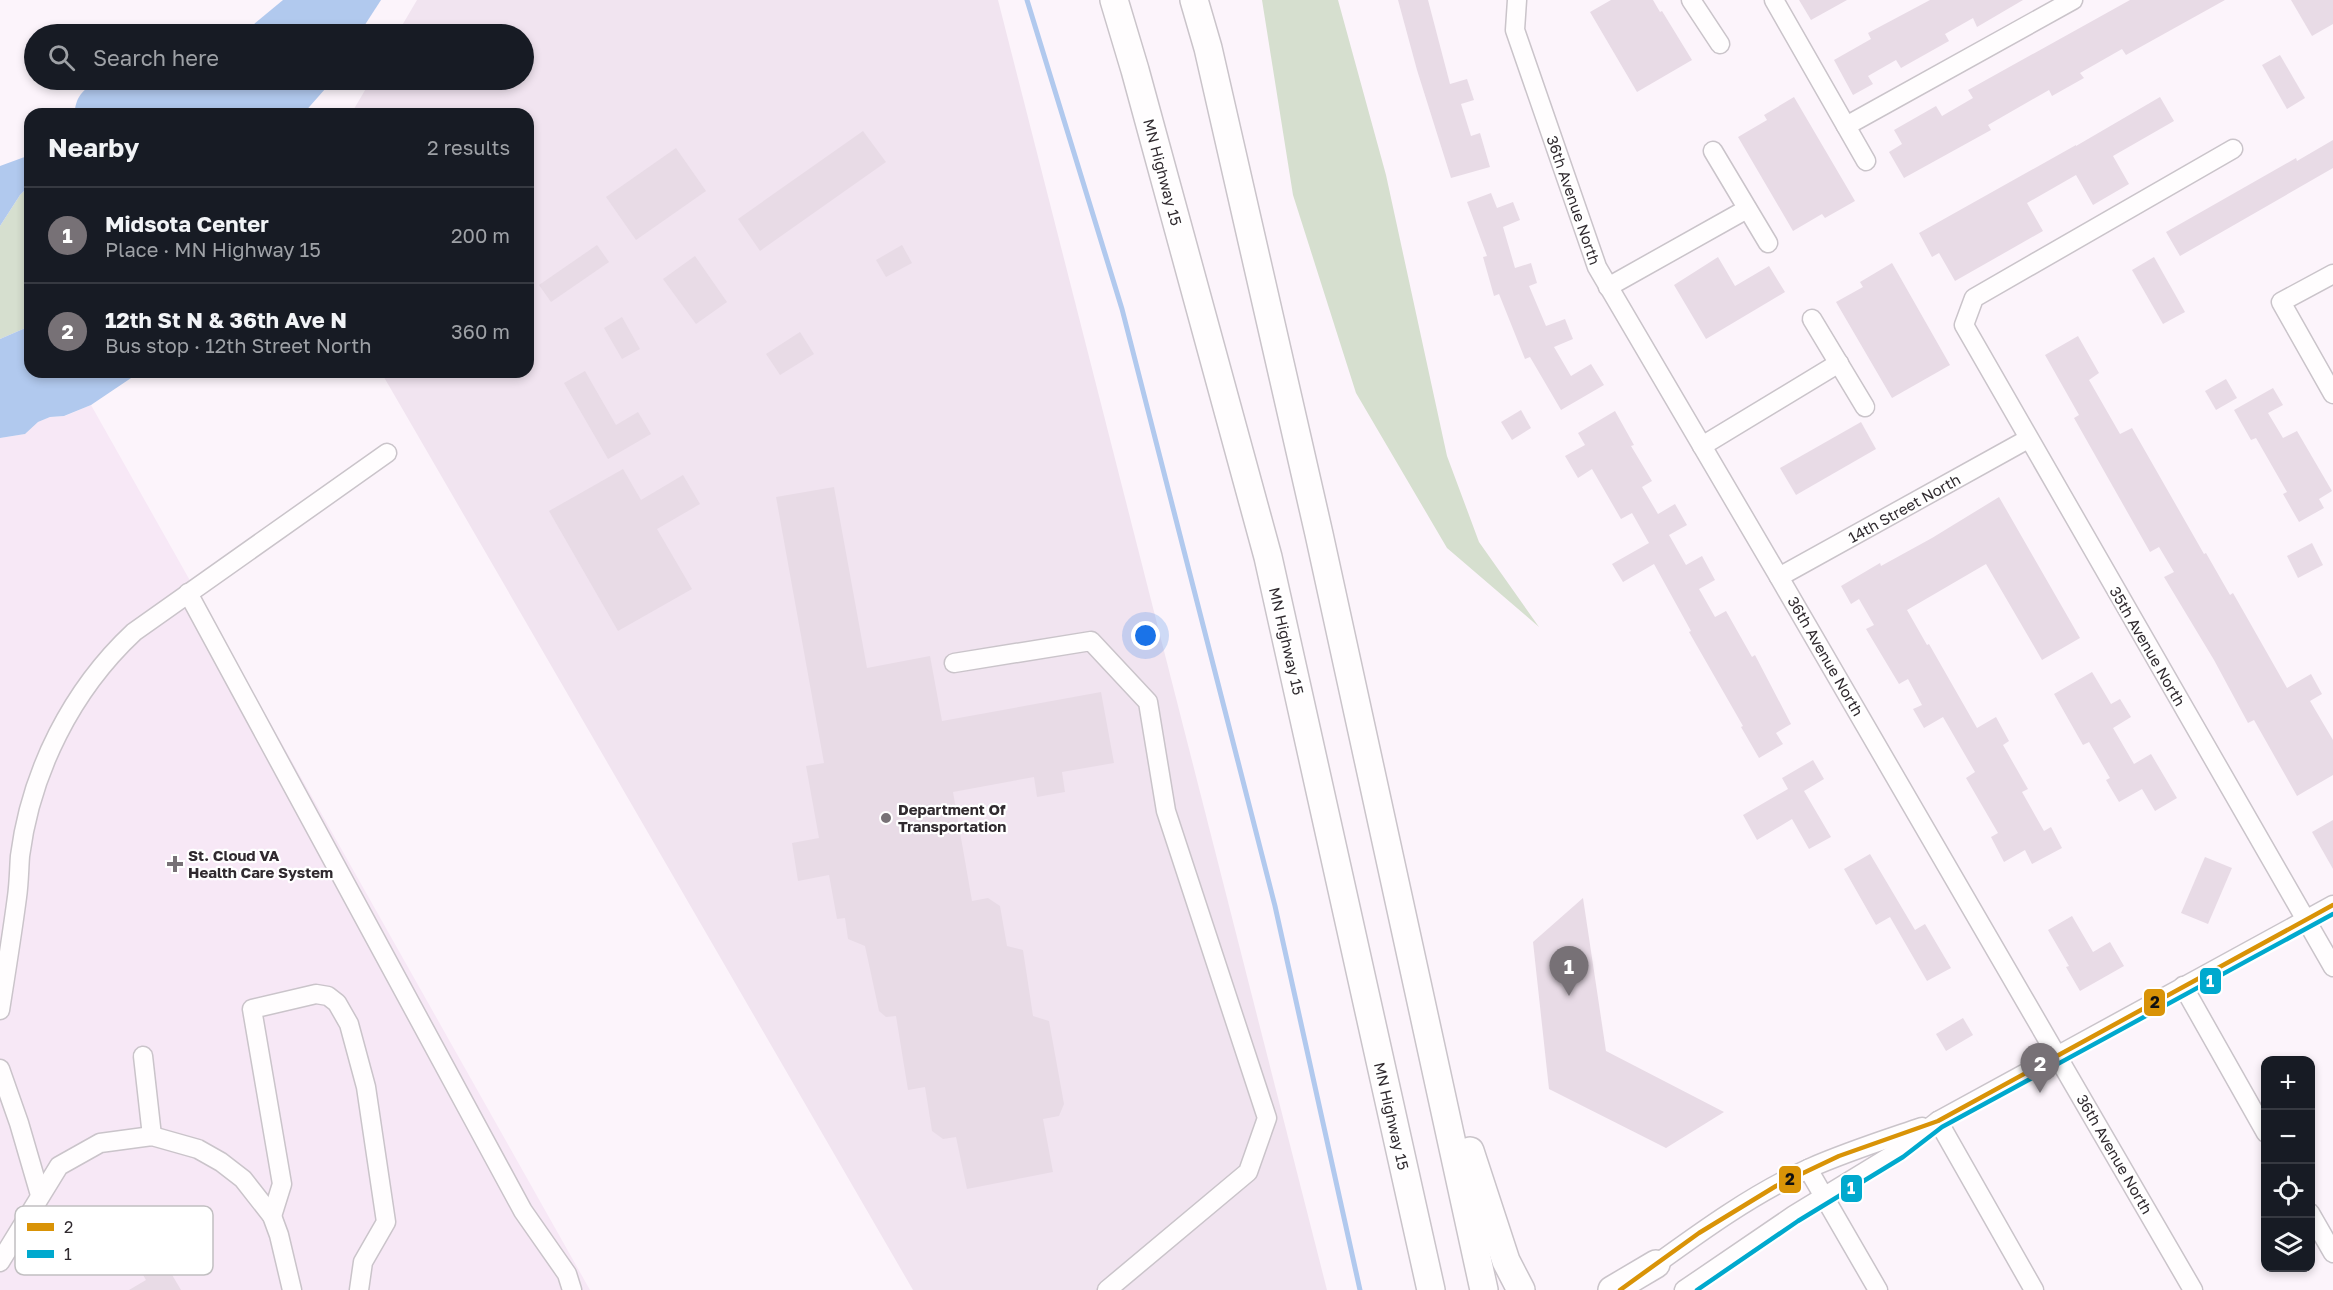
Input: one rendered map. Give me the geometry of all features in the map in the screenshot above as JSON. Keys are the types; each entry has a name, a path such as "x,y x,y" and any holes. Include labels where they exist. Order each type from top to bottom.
{"highway":[{"name":"MN Highway 15","path":"1114,0 1135,69 1268,556 1431,1290"},
{"path":"1194,0 1208,48 1319,534 1484,1290"},
{"path":"1403,922 1478,1179 1506,1262 1521,1290"},
{"path":"1612,1290 1656,1264"}],"street":[{"name":"36th Avenue North","path":"1517,0 1515,30 1597,267 2193,1290"},
{"path":"1690,0 1720,44"},
{"path":"1774,0 1866,161"},
{"path":"1846,126 2073,0"},
{"name":"35th Avenue North","path":"2233,149 1974,298 1964,325 2333,967"},
{"path":"1713,151 1768,243"},
{"path":"1608,287 1747,209"},
{"path":"2333,274 2281,302 2333,394"},
{"path":"1812,319 1865,407"},
{"path":"1702,446 1839,363"},
{"name":"14th Street North","path":"1779,577 2028,439"},
{"path":"0,1010 17,895 20,855 28,816 56,738 79,695 113,651 134,632 387,453"},
{"path":"188,594 523,1211 567,1275 572,1290"},
{"path":"954,663 1091,641 1148,702 1166,811 1267,1119 1248,1172 1107,1290"},
{"path":"1684,1290 1749,1244 1899,1150 1938,1121 2333,905"},
{"path":"2183,986 2261,1126"},
{"path":"272,1216 282,1184 252,1009 316,994 328,996 344,1012 359,1057 366,1087 386,1222 363,1262 359,1290"},
{"path":"143,1056 152,1136"},
{"path":"0,1069 40,1195"},
{"path":"1620,1290 1740,1207 1808,1169 1938,1121"},
{"path":"1938,1121 2034,1290"},
{"path":"33,1206 59,1166 73,1156 100,1143 152,1136 198,1149 221,1162 243,1179 272,1216 279,1235 292,1290"},
{"path":"1808,1169 1878,1290"},
{"path":"2313,1218 2333,1253"},
{"path":"0,1262 15,1237"}],"shaded area":[{"path":"417,0 998,0 1327,1290 913,1290 384,378 534,378 534,108 355,108 365,90 534,90 534,24 403,24"},
{"name":"St. Cloud VA Health Care System","path":"91,405 590,1290 0,1290 0,438 25,434 38,422 50,417 65,416"}],"green space":[{"path":"1262,0 1338,0 1386,175 1447,456 1479,542 1539,627 1447,548 1356,393 1293,195"},
{"path":"24,191 24,329 0,339 0,226"}],"water":[{"path":"283,0 381,0 365,24 254,24"},
{"path":"86,90 324,90 308,108 75,108 81,94"},
{"path":"24,157 24,191 0,226 0,166"},
{"path":"24,329 24,378 131,378 91,405 64,416 50,417 38,422 25,434 0,438 0,339"}],"building":[{"path":"1398,0 1428,0 1450,84 1467,79 1474,100 1461,104 1471,136 1480,133 1490,167 1451,178"},
{"path":"1611,0 1653,0 1692,60 1637,92 1590,12"},
{"path":"1799,0 1847,0 1811,20"},
{"path":"1930,0 2023,0 1977,27 1973,18 1945,34 1949,41 1901,68 1896,60 1868,76 1873,84 1853,95 1834,60 1871,39 1868,33"},
{"path":"2130,0 2225,0 2126,55 2122,49 2080,73 2084,78 2052,96 2049,90 1988,125 1991,130 1904,178 1889,152 1902,144 1894,130 1936,106 1942,116 1973,98 1968,90"},
{"path":"2291,0 2333,0 2333,24 2312,36"},
{"path":"2280,55 2305,98 2287,109 2262,65"},
{"path":"1794,97 1855,201 1825,218 1822,214 1793,231 1738,137 1767,120 1764,115"},
{"path":"2160,97 2174,121 2113,156 2129,184 2093,205 2076,175 2027,203 2043,231 1955,281 1939,253 1932,257 1919,233"},
{"path":"863,131 886,162 760,251 738,219"},
{"path":"2333,140 2333,168 2180,256 2166,232 2296,158 2297,161"},
{"path":"676,148 706,191 636,240 606,197"},
{"path":"1491,193 1497,208 1513,202 1520,220 1503,227 1515,268 1531,263 1537,283 1529,286 1546,326 1565,319 1573,339 1554,347 1571,376 1591,364 1604,385 1561,410 1530,357 1525,359 1499,294 1494,296 1483,257 1487,256 1467,202"},
{"path":"597,245 609,262 551,302 539,285"},
{"path":"902,245 912,263 886,277 876,260"},
{"path":"695,256 727,302 696,324 663,279"},
{"path":"1718,257 1735,286 1769,266 1785,292 1706,339 1674,285"},
{"path":"2154,257 2185,312 2163,324 2132,270"},
{"path":"1892,263 1950,365 1892,398 1836,302 1863,287 1860,282"},
{"path":"622,317 640,349 622,359 604,328"},
{"path":"800,332 814,354 780,375 766,354"},
{"path":"2078,336 2099,373 2089,380 2120,434 2132,428 2204,554 2206,553 2230,595 2233,593 2287,688 2311,674 2322,694 2310,701 2333,740 2333,775 2297,796 2254,720 2248,723 2214,660 2164,577 2174,572 2159,547 2150,552 2074,418 2079,415 2045,355"},
{"path":"585,371 616,425 638,412 651,434 608,459 564,383"},
{"path":"2226,379 2237,398 2216,410 2205,391"},
{"path":"2273,388 2283,405 2268,413 2283,438 2297,431 2332,491 2319,499 2324,508 2299,522 2283,494 2287,492 2256,438 2251,440 2234,410"},
{"path":"1521,410 1531,428 1512,440 1501,422"},
{"path":"1615,411 1634,445 1631,446 1652,481 1642,487 1658,514 1675,504 1687,525 1669,535 1686,565 1702,556 1715,580 1699,589 1715,617 1726,611 1752,657 1755,655 1791,724 1776,733 1783,744 1759,758 1654,564 1623,582 1612,564 1649,543 1632,513 1621,519 1592,469 1578,478 1565,456 1585,445 1578,433"},
{"path":"1861,422 1876,449 1796,495 1780,468"},
{"path":"623,469 641,500 683,475 700,504 657,529 692,589 618,631 549,511"},
{"name":"Department Of Transportation","path":"834,487 867,668 930,656 942,721 1101,692 1114,763 1062,772 1065,792 1037,797 1034,777 953,792 972,901 988,898 1000,906 1007,946 1023,950 1033,1016 1049,1021 1064,1104 1059,1116 1043,1119 1053,1172 967,1189 956,1137 943,1139 932,1131 925,1087 908,1090 896,1016 886,1017 879,1011 865,946 848,939 845,918 837,919 829,875 798,881 792,843 819,838 806,766 824,763 776,497"},
{"path":"1999,497 2080,638 2042,660 1986,564 1907,610 1977,728 1996,717 2009,741 2003,745 2028,789 2022,792 2044,831 2051,827 2062,848 2032,864 2025,850 2004,862 1991,837 1998,833 1966,778 1975,772 1943,717 1924,728 1913,709 1922,705 1908,679 1899,684 1866,629 1874,625 1859,599 1851,604 1841,586 1880,563 1881,566 1932,538"},
{"path":"2312,543 2323,565 2298,578 2287,556"},
{"path":"2092,672 2111,704 2120,699 2131,717 2113,728 2134,764 2151,754 2177,798 2155,811 2142,789 2119,802 2106,780 2110,778 2089,742 2083,745 2054,694"},
{"path":"1813,760 1824,779 1804,791 1831,837 1809,849 1792,819 1757,840 1743,815 1788,789 1782,778"},
{"path":"2333,820 2333,869 2312,832"},
{"path":"1870,854 1915,930 1925,924 1951,968 1927,981 1890,917 1876,925 1844,869"},
{"path":"2205,857 2232,868 2208,924 2181,913"},
{"path":"1583,898 1606,1051 1724,1112 1666,1148 1549,1089 1533,942"},
{"path":"2072,916 2093,952 2110,942 2124,966 2080,991 2066,967 2069,966 2048,930"},
{"path":"1963,1018 1973,1035 1946,1051 1936,1034"},
{"path":"143,1275 172,1275 181,1290 129,1290 146,1280"}],"waterway":[{"path":"1027,0 1122,309 1275,906 1360,1290"}],"transit line":[{"name":"2","path":"1620,1290 1699,1233 1776,1186 1839,1156 1938,1121 2333,905"},
{"name":"1","path":"1697,1290 1798,1221 1903,1157 1942,1127 2333,914"}],"place":[{"name":"Department Of Transportation","path":"886,818"},
{"name":"St. Cloud VA Health Care System","path":"175,864"},
{"name":"Midsota Center","path":"1569,996"},
{"name":"12th St N & 36th Ave N","path":"2040,1093"}]}
